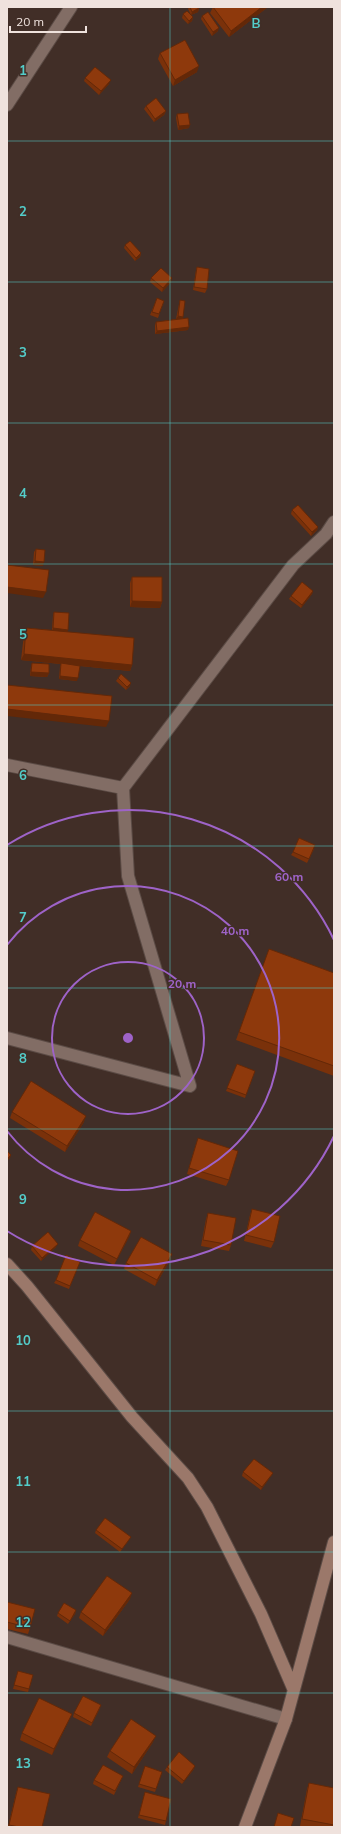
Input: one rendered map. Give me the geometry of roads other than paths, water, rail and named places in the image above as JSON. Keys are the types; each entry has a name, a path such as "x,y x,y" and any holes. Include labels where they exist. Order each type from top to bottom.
{"street":[{"path":"9,99 71,7"},
{"path":"7,1038 190,1086 128,876 124,788 292,565 326,534 334,522"},
{"path":"7,765 124,788"},
{"path":"7,1264 27,1286 132,1417 188,1478 211,1513 261,1614 294,1688"},
{"path":"245,1827 286,1719 331,1566 334,1542"},
{"path":"7,1637 286,1719"}]}
